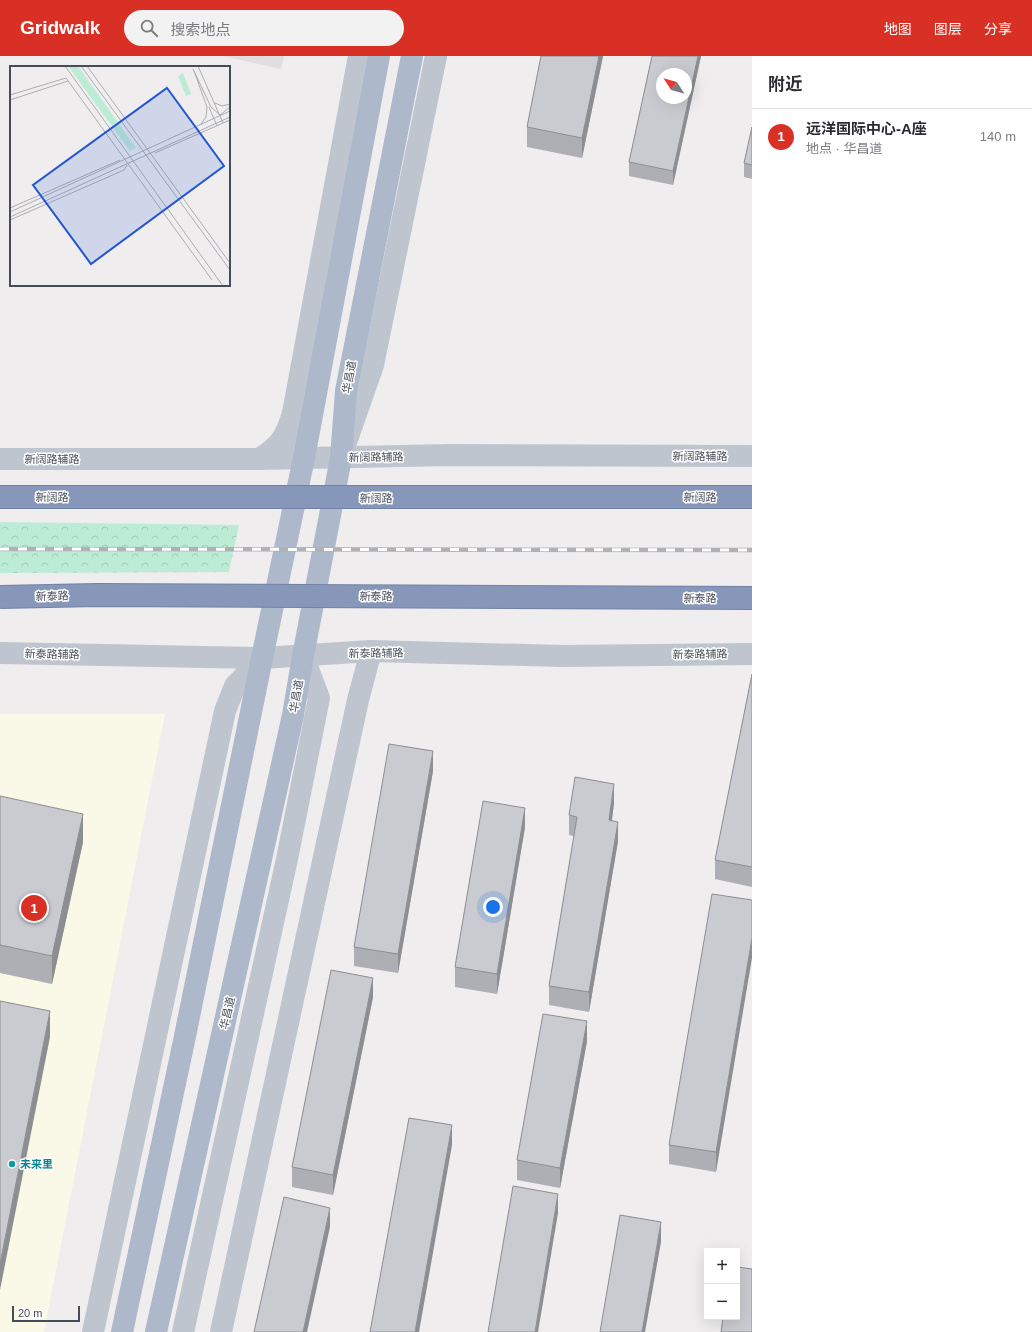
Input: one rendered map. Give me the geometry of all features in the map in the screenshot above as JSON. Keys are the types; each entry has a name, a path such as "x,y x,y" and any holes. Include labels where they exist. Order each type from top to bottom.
{"highway":[{"name":"新阔路","path":"0,497 752,498"},
{"name":"新泰路","path":"0,597 105,595 752,598"}],"main road":[{"path":"122,1332 184,1042 304,458 379,56"},
{"name":"华昌道","path":"156,1332 293,715 341,458 346,392 412,56"}],"street":[{"path":"259,459 279,444 285,435 293,413 359,56"},
{"path":"341,458 373,365 436,56"},
{"path":"293,413 304,458"},
{"name":"新阔路辅路","path":"0,459 259,459 450,455 752,456"},
{"path":"221,1332 358,700 371,651"},
{"name":"新泰路辅路","path":"0,653 262,658 371,651 562,656 752,654"},
{"path":"183,1332 287,859 319,698 303,656"},
{"path":"93,1332 225,711 236,686 262,658"}],"shaded area":[{"path":"223,56 284,56 281,69"},
{"path":"0,714 165,714 44,1332 0,1332"}],"green space":[{"path":"0,522 239,525 229,572 0,573"}],"building":[{"path":"541,56 599,56 582,138 527,127"},
{"path":"652,56 698,56 692,84 692,68 656,68 656,104 688,104 673,171 629,162"},
{"path":"752,127 752,165 744,163"},
{"path":"752,674 752,867 715,860"},
{"path":"389,744 433,751 398,954 354,947"},
{"path":"575,777 614,784 609,820 618,822 589,992 549,986 577,817 569,815"},
{"path":"0,796 83,814 52,956 0,945"},
{"path":"483,801 525,808 497,974 455,967"},
{"path":"712,894 752,900 752,938 716,1152 669,1145"},
{"path":"331,970 373,978 333,1175 292,1167"},
{"name":"未来里","path":"0,1001 50,1011 0,1264"},
{"path":"543,1014 587,1021 560,1168 517,1160"},
{"path":"409,1118 452,1125 415,1332 370,1332"},
{"path":"513,1186 558,1194 535,1332 488,1332"},
{"path":"284,1197 330,1208 303,1332 254,1332"},
{"path":"620,1215 661,1222 642,1332 600,1332"},
{"path":"740,1267 752,1269 752,1332 721,1332 723,1320 740,1320"}],"railway":[{"path":"0,549 752,550"}],"place":[{"name":"远洋国际中心-A座","path":"34,908"},
{"name":"未来里","path":"12,1164"}]}
